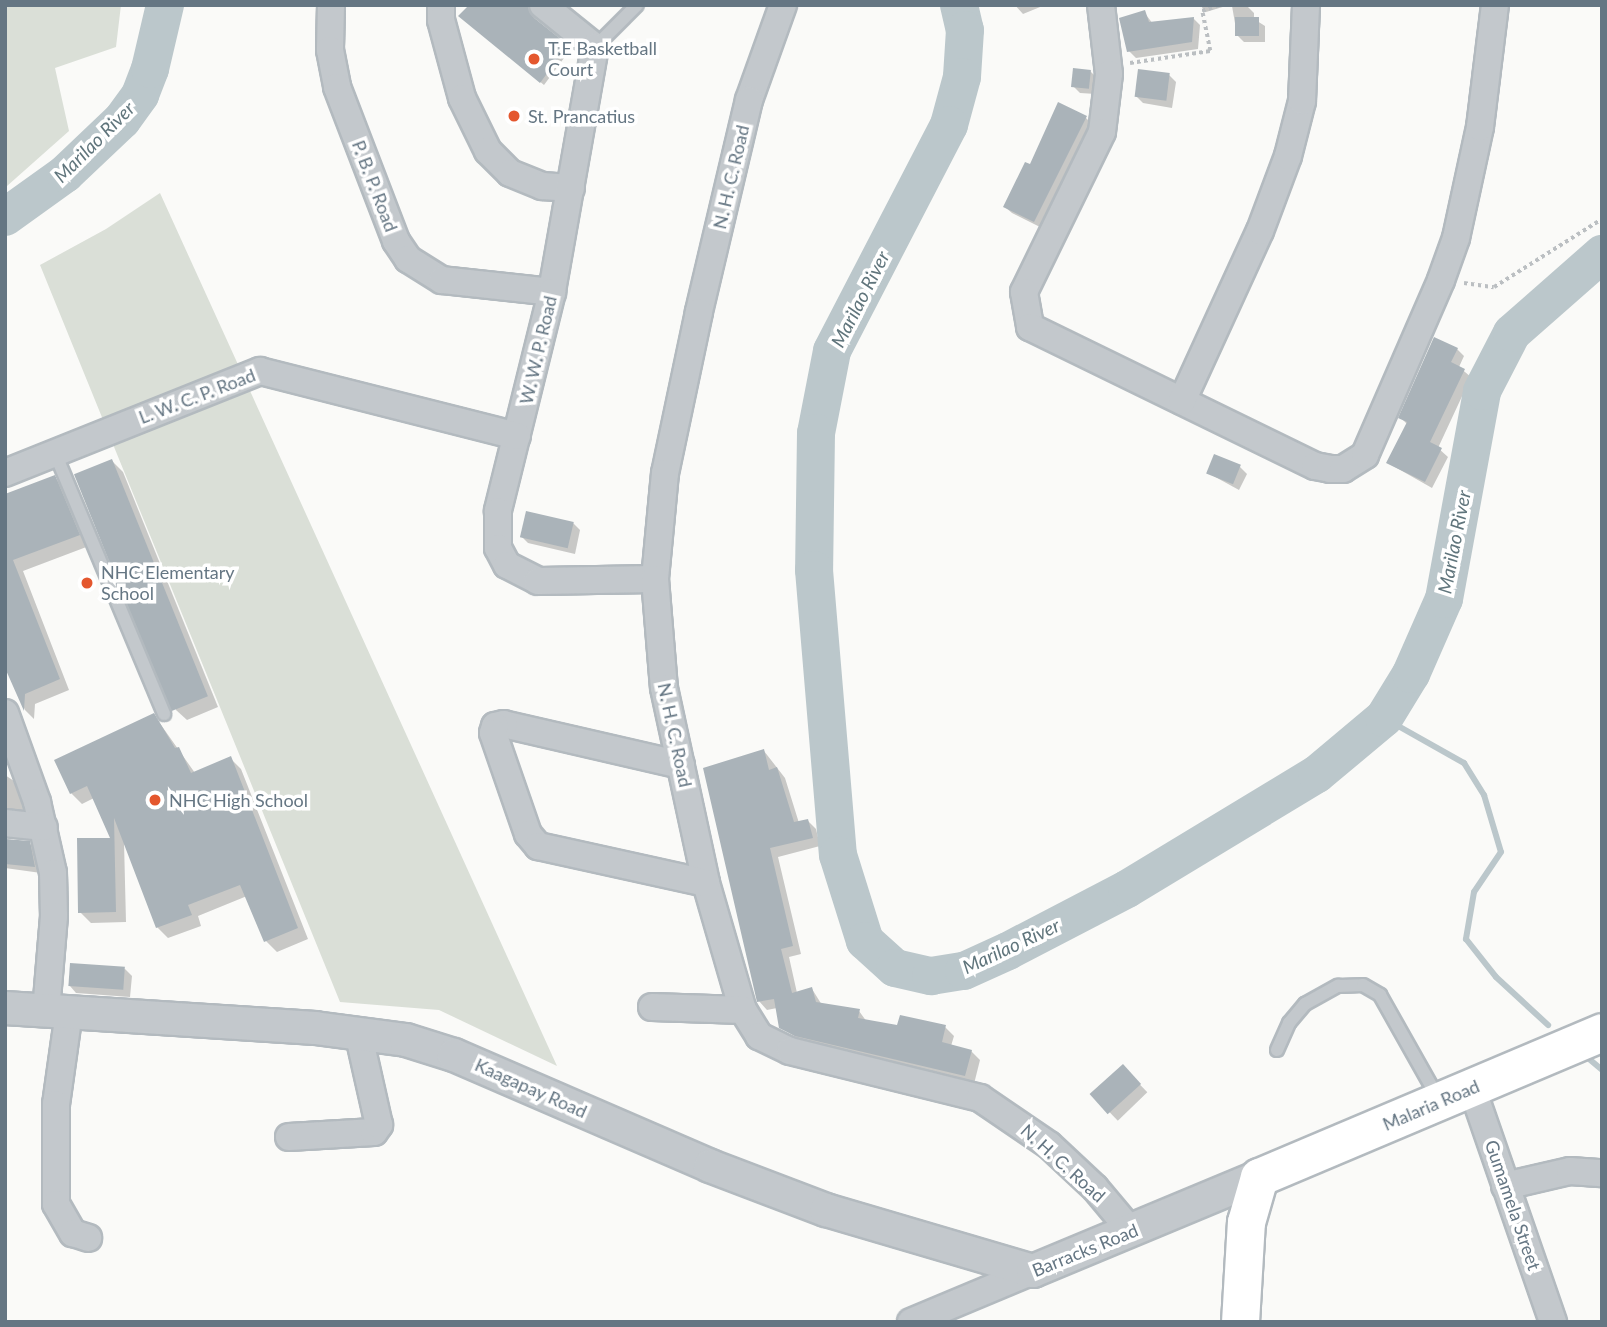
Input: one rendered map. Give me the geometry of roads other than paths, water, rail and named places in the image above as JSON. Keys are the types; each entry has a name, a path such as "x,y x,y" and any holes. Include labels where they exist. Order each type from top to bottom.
{"main road":[{"name":"Malaria Road","path":"1259,1177 1602,1032"},
{"path":"1241,1322 1246,1222 1259,1177"}],"street":[{"name":"P. B. P. Road","path":"331,5 330,50 337,87 396,241 408,259 442,280 552,292"},
{"path":"442,5 441,20 462,98 488,151 510,173 542,186 571,188"},
{"path":"543,5 594,47"},
{"name":"N. H. C. Road","path":"783,5 749,100 664,472 655,579 664,688 706,883 743,1010 759,1036 790,1051 958,1091 1003,1111 1095,1188 1131,1231"},
{"path":"1101,5 1109,74 1102,132 1024,292 1026,317 1041,335 1315,466 1343,468 1365,455 1441,280 1456,238 1480,127 1495,5"},
{"path":"1182,401 1261,231 1288,156 1302,101 1306,5"},
{"name":"W. W. P. Road","path":"594,47 552,292 496,530 507,565 521,575 557,584 655,579"},
{"name":"L. W. C. P. Road","path":"5,472 260,371 517,436"},
{"path":"5,713 44,827 55,896 58,1011 56,1204 73,1233 88,1238"},
{"path":"681,765 504,724 495,726 492,733 528,834 538,846 706,883"},
{"path":"5,823 44,827"},
{"path":"652,1007 743,1010"},
{"name":"Kaagapay Road","path":"5,1008 315,1028 359,1036 406,1040 454,1055 710,1166 825,1210 1033,1271"},
{"path":"289,1138 374,1132 379,1125 359,1036"},
{"name":"Gumamela Street","path":"1456,1095 1506,1186 1553,1322"},
{"path":"1506,1186 1570,1171 1602,1173"},
{"name":"Barracks Road","path":"927,1319 1033,1271 1259,1177"}],"lane":[{"path":"594,47 637,5"},
{"path":"55,453 164,714"},
{"path":"1277,1050 1289,1023 1305,1004 1338,986 1363,985 1380,995 1456,1095"}],"waterway":[{"name":"Marilao River","path":"5,217 65,174 122,120 140,95 150,69 165,5"},
{"name":"Marilao River","path":"959,5 965,30 962,77 949,125 832,351 816,433 814,570 838,855 865,941 895,968 931,976 964,971 1008,951 1127,889 1317,774 1384,718 1411,674 1444,599 1482,391 1512,333 1602,254"},
{"path":"1384,718 1464,763 1484,795 1501,852 1474,892 1466,939 1496,977 1548,1025"},
{"path":"1582,1053 1602,1070"}],"place":[{"name":"T.E Basketball Court","path":"534,59"},
{"name":"St. Prancatius","path":"514,116"},
{"name":"NHC Elementary School","path":"87,583"},
{"name":"NHC High School","path":"155,800"}]}
